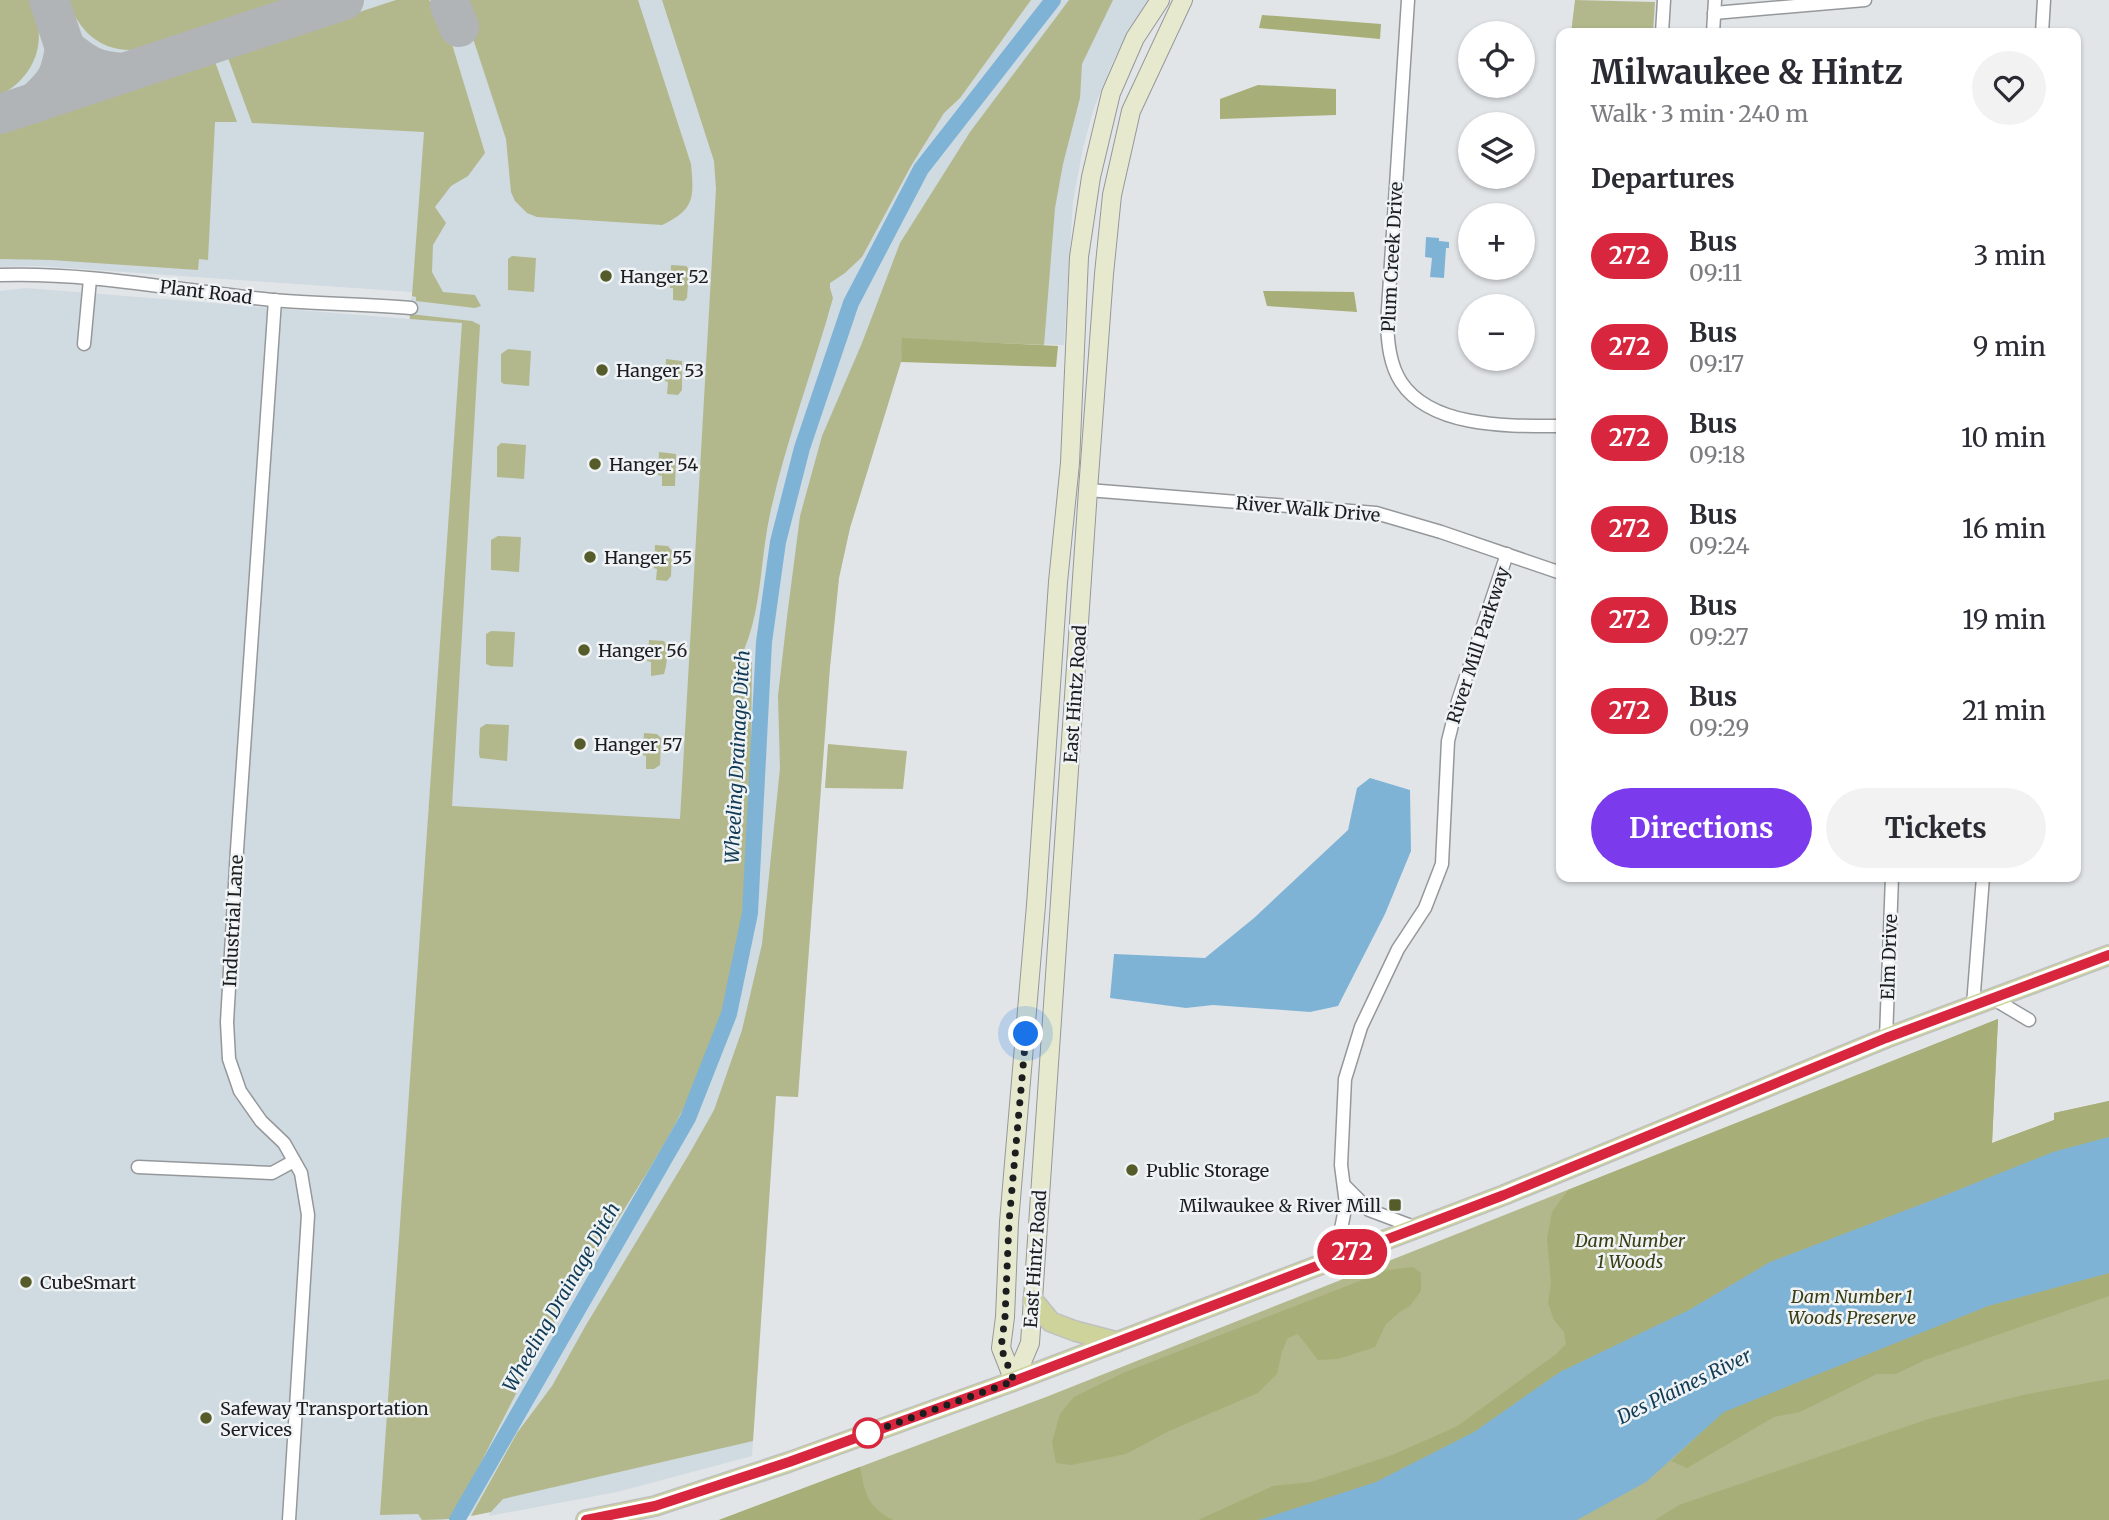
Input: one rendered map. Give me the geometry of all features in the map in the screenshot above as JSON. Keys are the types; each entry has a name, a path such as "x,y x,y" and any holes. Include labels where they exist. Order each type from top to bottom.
{"main road":[{"name":"East Hintz Road","path":"1014,1381 1001,1348 1057,596 1070,463 1079,257 1091,177 1111,93 1135,38 1160,0"},
{"name":"East Hintz Road","path":"1014,1381 1030,1343 1088,490 1112,195 1132,111 1183,0"},
{"path":"586,1520 655,1506 789,1462 1014,1381 1504,1195 1886,1038 2109,955"},
{"path":"1032,1300 1051,1322 1117,1342"}],"street":[{"name":"Plum Creek Drive","path":"1408,0 1387,325 1389,355 1401,382 1422,404 1457,418 1505,426 1556,426"},
{"path":"1662,28 1664,0"},
{"path":"1713,28 1715,6 1865,0"},
{"path":"2042,28 2044,0"},
{"name":"Plant Road","path":"0,275 90,279 275,300 411,308"},
{"path":"84,344 90,279"},
{"name":"Industrial Lane","path":"275,300 227,1022 229,1059 240,1091 261,1121 284,1143 301,1173 308,1215 289,1520"},
{"name":"River Walk Drive","path":"1088,490 1376,513 1556,572"},
{"name":"River Mill Parkway","path":"1335,1259 1346,1204 1340,1165 1345,1079 1361,1027 1398,949 1425,908 1442,864 1448,741 1458,702 1507,554"},
{"name":"Elm Drive","path":"1886,1038 1892,882"},
{"path":"1983,882 1983,1002 2029,1020"},
{"path":"138,1167 272,1173 294,1161"},
{"path":"1344,1184 1369,1210 1417,1228"}],"shaded area":[{"path":"0,0 1149,0 1113,61 1094,108 1083,148 1073,201 1064,345 903,339 901,362 850,528 839,578 830,667 798,1097 776,1096 752,1456 617,1492 489,1516 490,1512 443,1520 0,1520 0,291 26,288 409,319 412,292 39,266 0,267"}],"green space":[{"path":"0,0 31,0 39,38 35,58 24,76 0,95"},
{"path":"68,0 289,0 153,46 130,50 108,46 91,36 77,20"},
{"path":"396,0 429,0 441,15 485,153 468,176 451,186 435,207 446,223 433,245 432,272 443,292 475,295 481,306 475,308 416,301 416,297 412,296 424,132 252,123 227,55"},
{"path":"463,0 638,0 691,164 692,194 681,214 662,225 537,217 527,213 515,201 511,192 506,139 464,11"},
{"path":"662,0 1031,0 960,98 944,113 911,166 862,257 830,283 833,298 776,486 754,617 744,650 752,663 750,801 744,896 729,988 703,1067 668,1137 551,1329 452,1519 422,1520 418,1514 380,1515 462,323 410,319 410,314 472,321 480,325 452,806 680,819 716,189 714,161"},
{"path":"1069,0 1113,0 1082,64 1080,98 1055,208 1044,345 903,339 901,362 850,528 839,578 798,1097 776,1096 753,1441 503,1499 491,1512 471,1516 517,1433 552,1386 714,1110 742,1030 762,944 780,768 778,696 787,617 800,516 822,436 862,343 900,243 970,132"},
{"path":"1575,0 1655,2 1653,28 1572,28"},
{"path":"1262,15 1381,24 1380,39 1259,28"},
{"path":"214,59 237,122 215,122 208,260 199,259 198,270 0,259 0,131"},
{"path":"1258,85 1336,89 1336,115 1220,119 1220,99"},
{"path":"512,256 536,258 534,292 508,290 508,259"},
{"path":"671,265 686,266 689,269 687,298 684,301 673,300 673,288 670,288"},
{"path":"1263,291 1354,292 1357,312 1267,306"},
{"path":"902,338 1058,346 1056,367 901,362"},
{"path":"508,349 531,351 529,386 501,382 501,354"},
{"path":"666,359 682,361 682,390 678,395 667,394"},
{"path":"501,443 526,445 524,479 497,477 497,447"},
{"path":"659,452 676,454 675,486 662,486 662,476 658,475"},
{"path":"498,536 521,537 519,572 491,570 491,540"},
{"path":"655,545 668,546 672,551 671,576 667,581 656,580"},
{"path":"491,631 515,632 513,667 486,664 486,634"},
{"path":"649,640 664,641 666,644 664,674 651,676 651,662 647,661"},
{"path":"486,724 509,725 507,761 480,758 480,728"},
{"path":"644,733 657,734 661,738 660,765 654,769 646,769 646,756 643,755"},
{"path":"828,744 907,751 903,789 825,788"},
{"name":"Dam Number 1 Woods Preserve","path":"1998,1019 1992,1143 2054,1120 2054,1113 2109,1101 2109,1520 719,1520 1046,1397"},
{"name":"Dam Number 1 Woods","path":"1998,1019 1992,1143 2054,1120 2054,1113 2109,1101 2109,1137 2053,1152 1770,1262 1689,1310 1560,1372 1474,1432 1376,1482 1259,1520 1198,1520 1273,1486 1311,1482 1392,1455 1456,1427 1555,1355 1566,1344 1564,1332 1554,1320 1548,1303 1551,1283 1547,1239 1552,1212 1568,1190"},
{"path":"1413,1267 1421,1273 1421,1291 1410,1306 1386,1324 1375,1347 1338,1359 1318,1360 1298,1334 1288,1338 1277,1374 1258,1393 1169,1431 1126,1454 1071,1465 1056,1463 1052,1442 1060,1414 1074,1397 1123,1373 1388,1270"},
{"path":"2109,1273 2109,1296 1925,1360 1896,1374 1877,1374 1800,1412 1774,1417 1687,1468 1671,1461 1723,1412 1988,1306"},
{"path":"2109,1379 2109,1520 1655,1520 1679,1505 1928,1419 2023,1395"},
{"path":"860,1467 869,1499 878,1511 894,1520 719,1520"}],"water":[{"path":"1426,237 1449,242 1449,248 1446,248 1444,278 1430,277 1432,258 1425,257"},
{"path":"1370,778 1410,790 1411,851 1385,914 1338,1006 1310,1012 1213,1005 1186,1008 1110,998 1114,954 1205,958 1254,918 1348,830 1357,788"},
{"name":"Des Plaines River","path":"2109,1137 2109,1273 1988,1306 1724,1412 1646,1482 1577,1520 1259,1520 1376,1482 1474,1432 1560,1372 1689,1310 1770,1262 2053,1152"}],"waterway":[{"name":"Wheeling Drainage Ditch","path":"457,1520 688,1118 729,1014 750,913 764,642 778,542 802,448 851,303 921,169 1053,0"}],"taxiway":[{"path":"49,0 65,48"},
{"path":"0,114 344,0"},
{"path":"450,5 459,27"},
{"path":"35,103 56,79 65,48 92,66 123,73"}],"bus line":[{"name":"272","path":"586,1520 655,1506 789,1462 1014,1381 1504,1195 1886,1038 2109,955"}],"place":[{"name":"Hanger 52","path":"606,276"},
{"name":"Hanger 53","path":"602,370"},
{"name":"Hanger 54","path":"595,464"},
{"name":"Hanger 55","path":"590,557"},
{"name":"Hanger 56","path":"584,650"},
{"name":"Hanger 57","path":"580,744"},
{"name":"Public Storage","path":"1132,1170"},
{"name":"Milwaukee & River Mill","path":"1395,1205"},
{"name":"CubeSmart","path":"26,1282"},
{"name":"Safeway Transportation Services","path":"206,1418"}],"route":[{"path":"868,1433 860,1436 1014,1381 1001,1348 1026,1034"}]}
